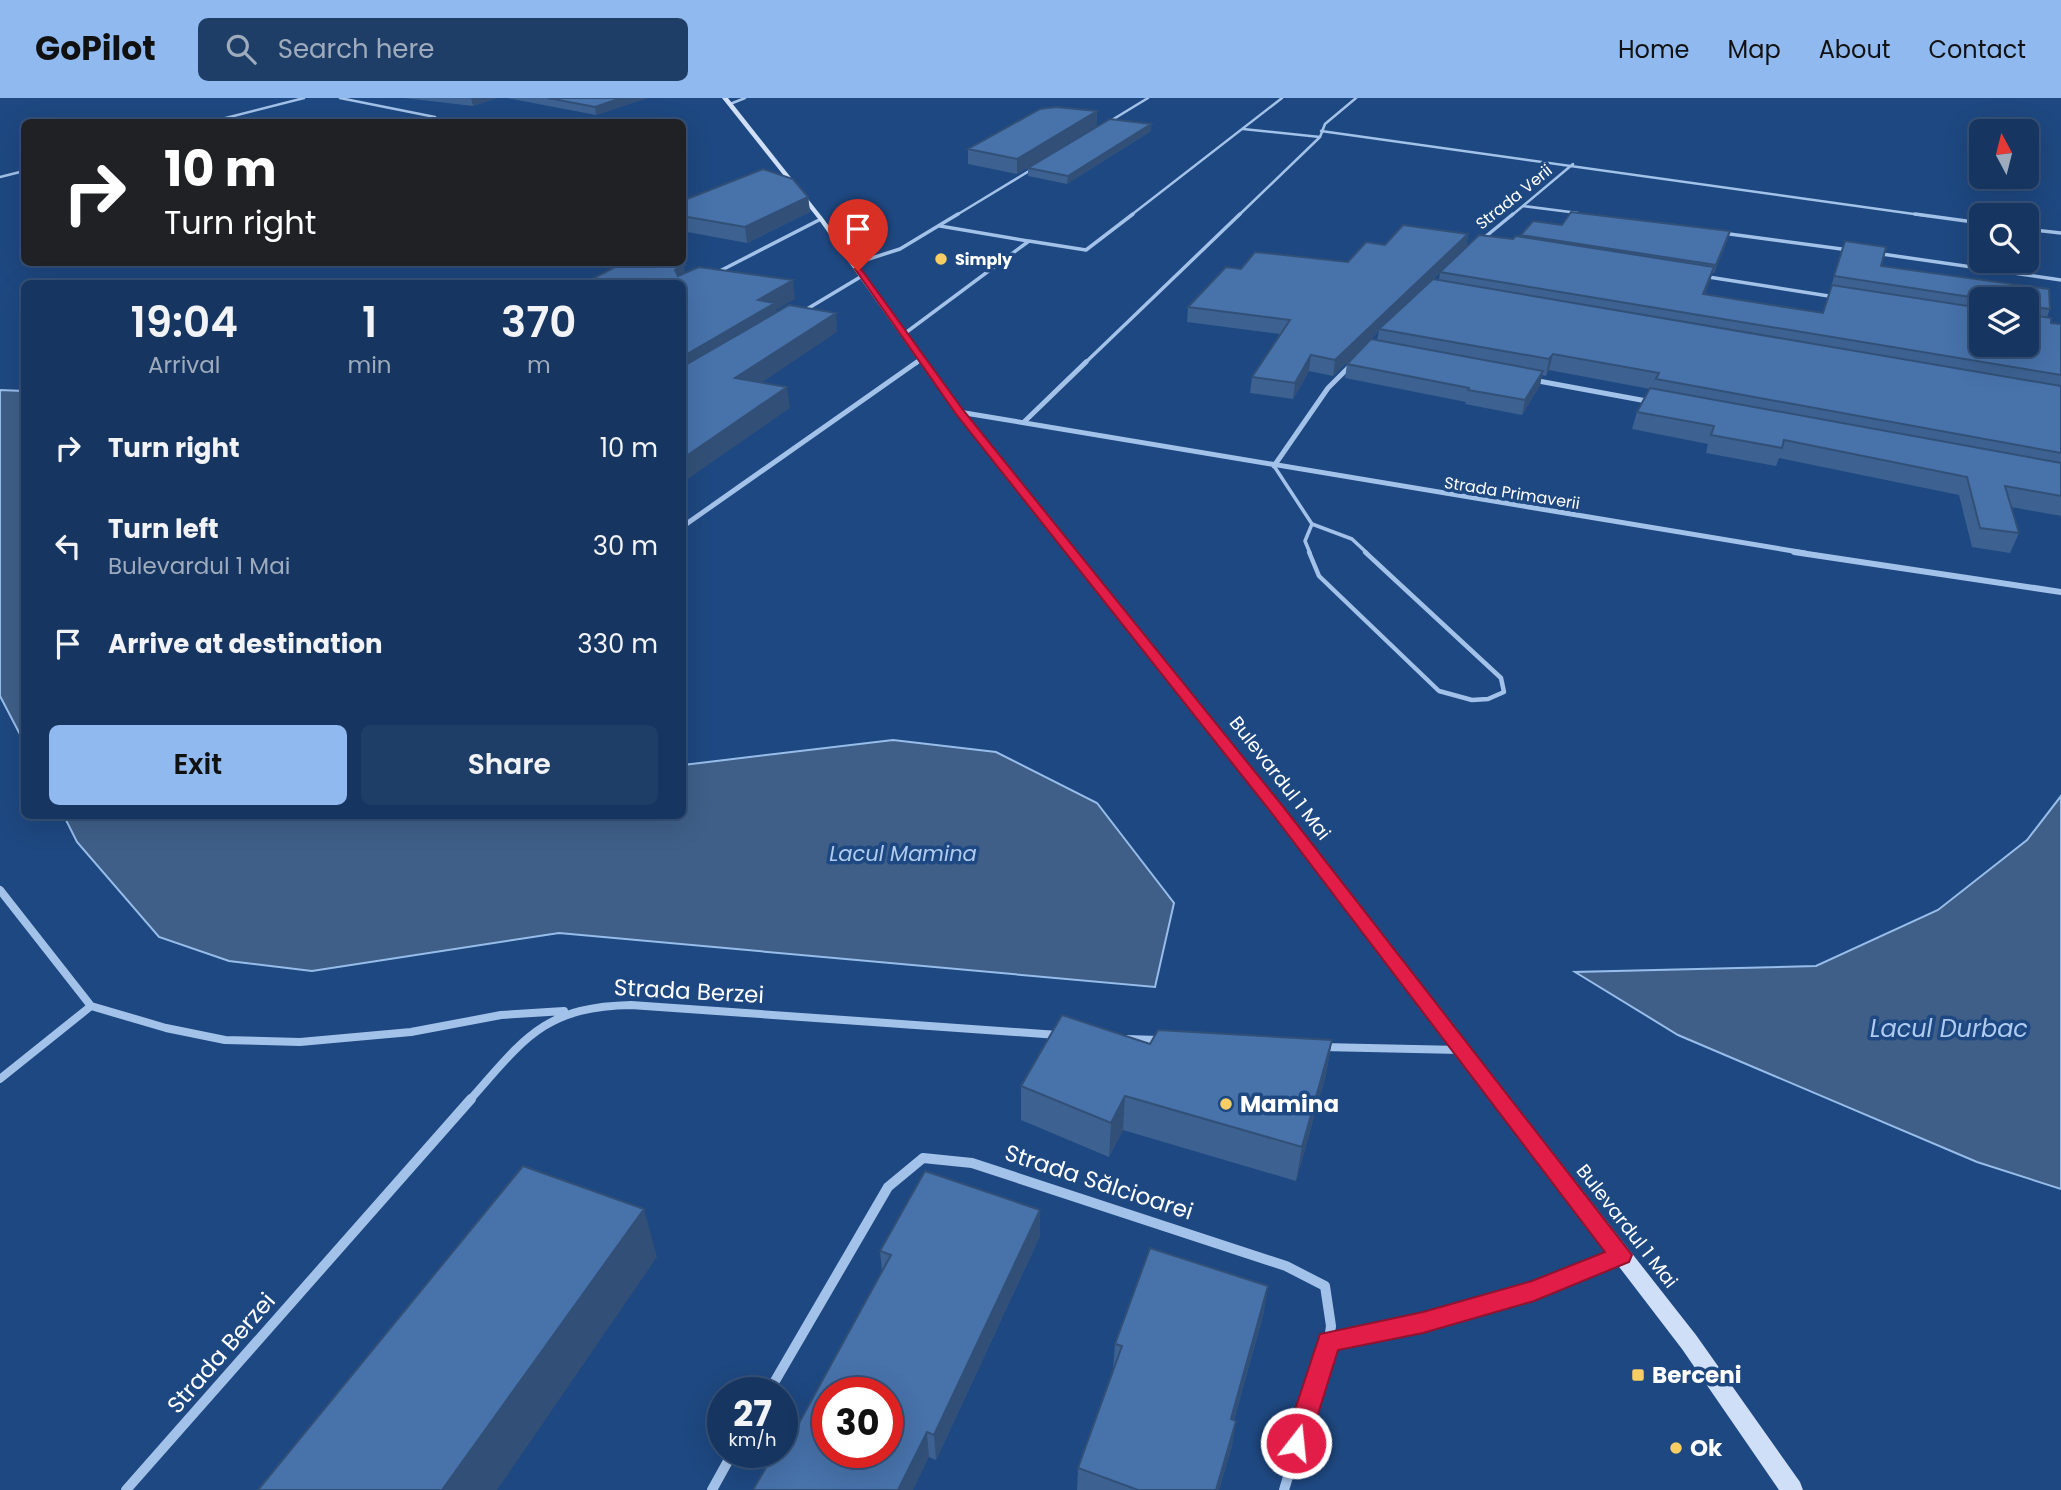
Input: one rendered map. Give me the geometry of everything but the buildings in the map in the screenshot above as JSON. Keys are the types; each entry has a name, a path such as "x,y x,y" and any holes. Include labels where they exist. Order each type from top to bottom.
{"main road":[{"name":"Bulevardul 1 Mai","path":"728,101 821,219 959,412 1279,813 1721,1385 1792,1490"}],"street":[{"path":"222,119 303,98"},
{"path":"340,98 435,117"},
{"path":"365,101 377,98"},
{"path":"728,101 745,98"},
{"path":"1105,124 1148,98"},
{"path":"939,226 1086,250 1282,98"},
{"path":"1024,422 1235,222 1356,98"},
{"path":"1244,129 1320,137"},
{"path":"1321,131 1969,221"},
{"name":"Strada Verii","path":"1470,251 1573,164"},
{"path":"853,264 900,249 1034,168"},
{"path":"0,177 21,172"},
{"path":"1523,206 1588,215"},
{"path":"706,278 821,219"},
{"path":"2039,230 2061,233"},
{"path":"1719,232 1857,251"},
{"path":"1479,241 1493,243"},
{"path":"904,334 1029,242"},
{"path":"1871,253 2061,280"},
{"path":"1689,274 1838,298"},
{"path":"790,320 862,276"},
{"path":"1274,466 1328,388 1357,358"},
{"path":"686,524 922,359"},
{"path":"1527,379 1661,404"},
{"name":"Strada Primaverii","path":"959,412 1274,466 2061,592"},
{"path":"0,890 91,1006 166,1028 225,1040 300,1042 411,1032 501,1015 565,1011"},
{"name":"Strada Berzei","path":"126,1490 514,1050 565,1011 592,1006 631,1005 1067,1035"},
{"path":"0,1079 91,1006"},
{"path":"1109,1038 1164,1041"},
{"path":"1314,1046 1461,1050"},
{"name":"Strada Sălcioarei","path":"777,1377 888,1187 923,1158 972,1163 1286,1266 1325,1286 1331,1326 1329,1341 1284,1490"},
{"path":"1329,1341 1423,1322 1534,1291 1621,1255"},
{"path":"712,1490 724,1468"}],"lane":[{"path":"1274,466 1312,524 1352,539 1501,678 1504,692 1493,699 1477,701 1457,699 1439,691 1319,576 1305,541 1312,524"}],"water":[{"path":"0,390 21,391 21,736 0,696"},
{"name":"Lacul Mamina","path":"893,740 996,752 1097,803 1174,903 1155,987 559,933 312,971 229,961 159,937 77,842 66,819 686,819 686,765"},
{"name":"Lacul Durbac","path":"2061,796 2061,1189 1977,1162 1678,1035 1575,972 1816,966 1938,910 2027,840"}],"place":[{"name":"Simply","path":"941,259"},
{"name":"Mamina","path":"1226,1104"},
{"name":"Berceni","path":"1638,1375"},
{"name":"Ok","path":"1676,1448"}],"route":[{"path":"858,271 959,412 1279,813 1621,1255 1534,1291 1423,1322 1329,1341 1296,1443"}]}
